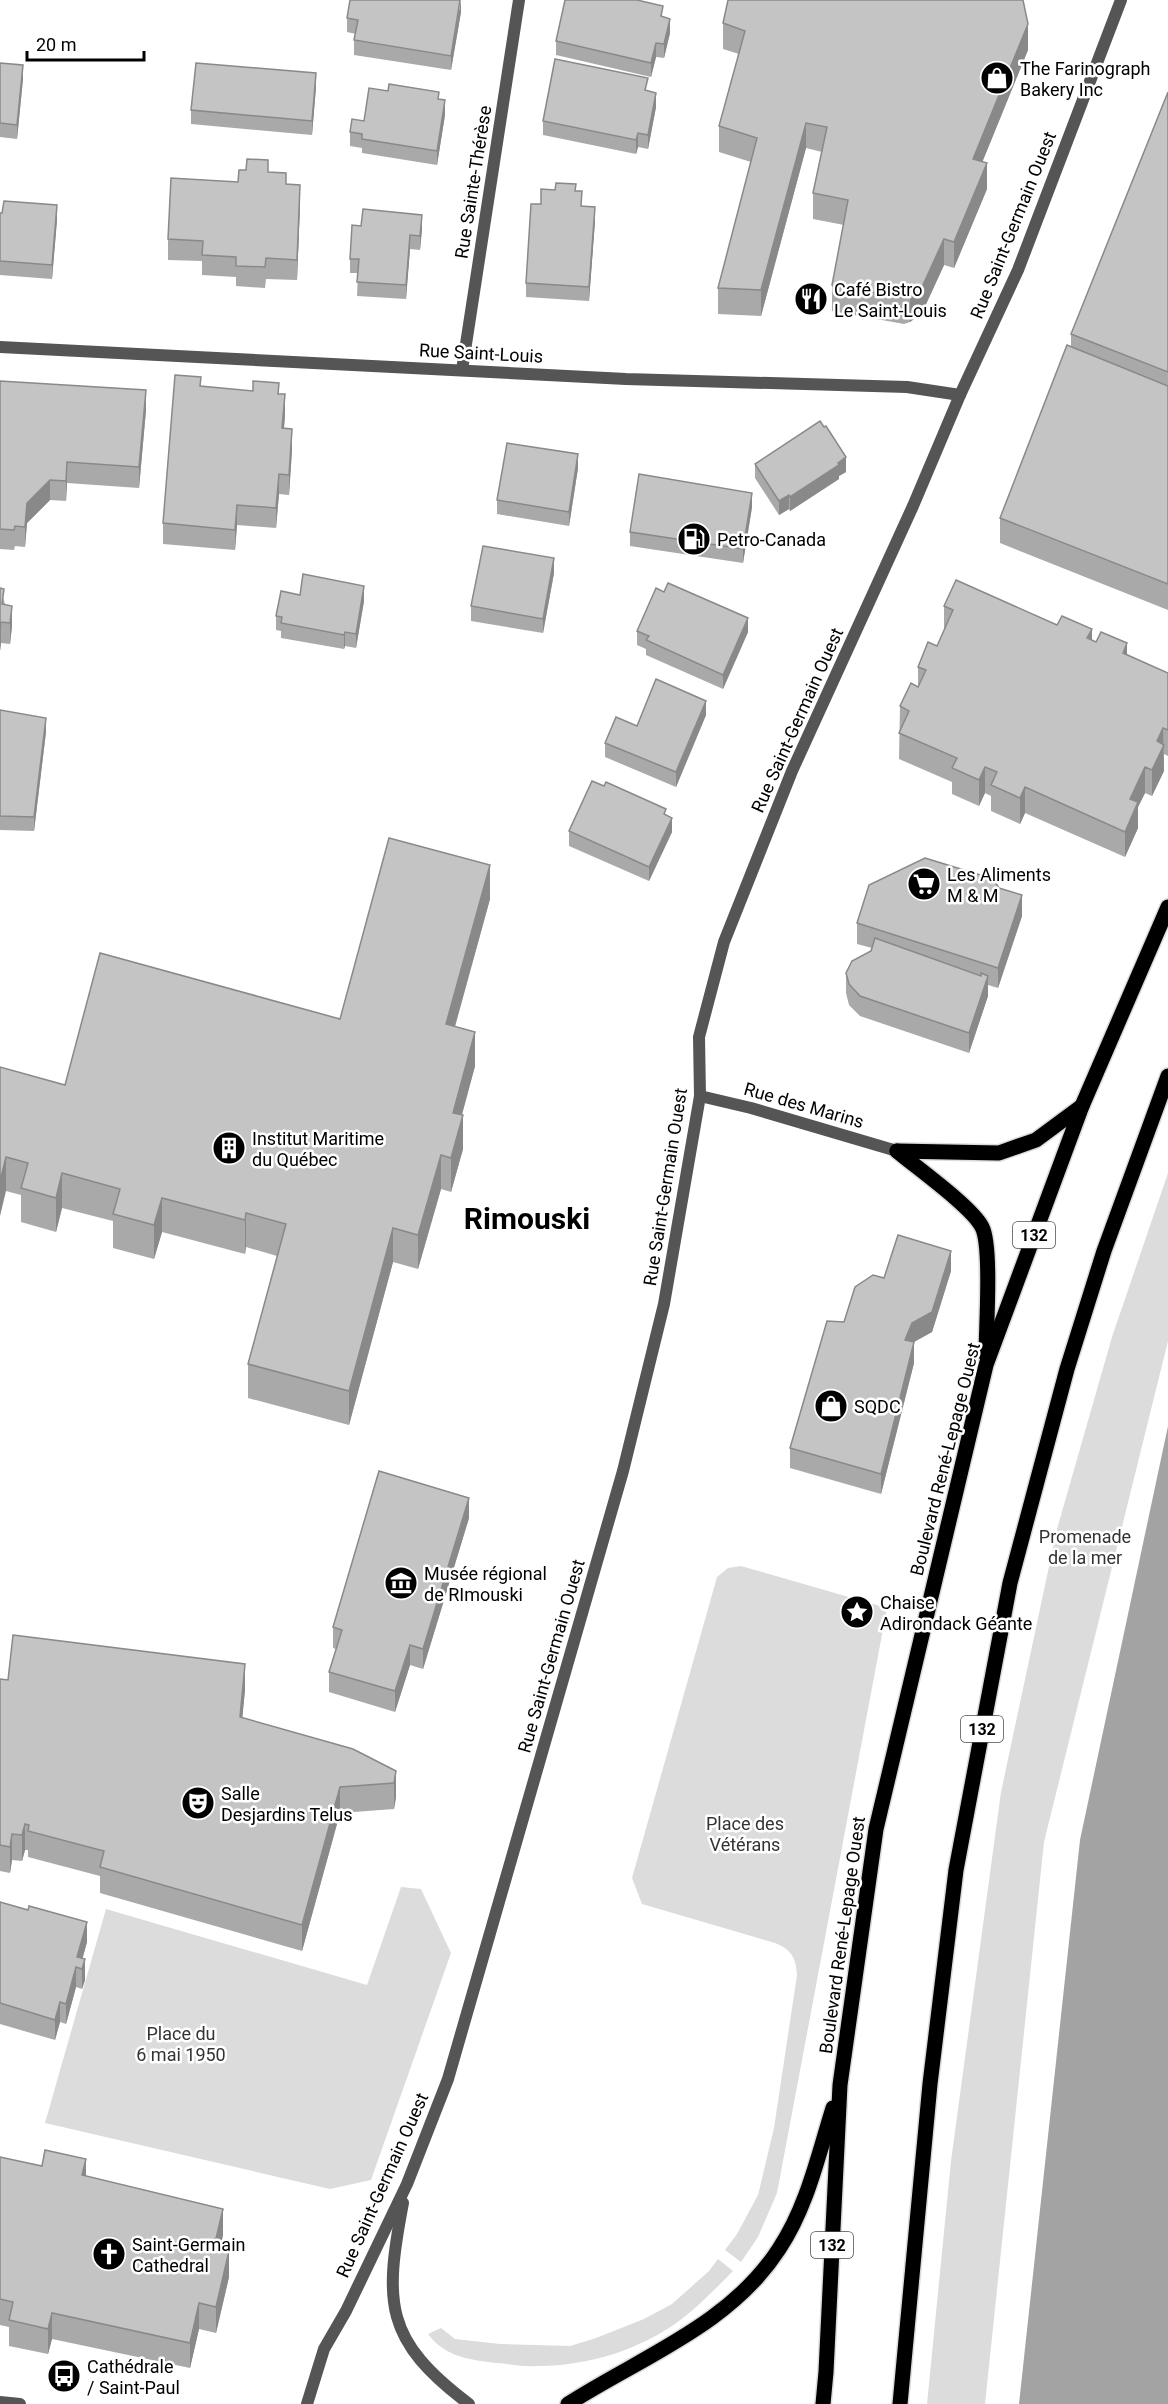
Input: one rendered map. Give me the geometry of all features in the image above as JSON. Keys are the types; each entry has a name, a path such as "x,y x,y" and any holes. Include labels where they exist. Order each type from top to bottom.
{"main road":[{"name":"Boulevard René-Lepage Ouest","path":"823,2404 840,2085 876,1829 986,1365 1082,1106 1168,907"},
{"name":"132","path":"900,2404 930,2084 956,1870 1010,1583 1070,1358 1104,1251 1168,1076"},
{"path":"897,1151 999,1153 1036,1140 1082,1106"},
{"path":"897,1151 964,1207 982,1227 987,1248 986,1365"},
{"path":"568,2404 722,2312 762,2273 781,2247 807,2192 840,2085"}],"street":[{"name":"Rue Sainte-Thérèse","path":"462,370 519,0"},
{"name":"Rue Saint-Germain Ouest","path":"307,2404 324,2349 346,2311 407,2184 448,2079 623,1472 664,1304 700,1096 699,1037 724,942 792,771 1018,270 1121,0"},
{"name":"Rue Saint-Louis","path":"0,347 626,379 907,387 960,395"},
{"name":"Rue des Marins","path":"700,1096 751,1108 897,1151"},
{"path":"407,2184 393,2256 391,2290 397,2316 405,2339 416,2357 440,2382 469,2404"},
{"path":"0,2402 20,2404"}],"green space":[{"name":"Promenade de la mer","path":"1168,1173 1168,1341 1044,1842 985,2404 927,2404 951,2161 1001,1792 1057,1529 1112,1337"},
{"name":"Place des Vétérans","path":"741,1566 887,1608 777,2193 758,2237 741,2262 725,2250 737,2234 758,2195 774,2128 797,1975 796,1964 789,1952 775,1943 642,1904 632,1878 717,1577 728,1568"},
{"name":"Place du 6 mai 1950","path":"401,1887 421,1889 451,1953 371,2180 330,2189 45,2123 106,1909 367,1985"},
{"path":"718,2259 733,2271 690,2313 651,2339 596,2359 577,2363 533,2366 477,2360 459,2356 442,2348 428,2334 441,2328 455,2339 500,2344 570,2346 644,2319 672,2304 709,2271"}],"shaded area":[{"path":"1168,1426 1168,2404 1019,2404 1080,1840"}],"building":[{"path":"350,0 460,0 451,56 354,40 358,20 347,18"},
{"path":"565,0 637,0 663,6 661,16 670,19 664,44 656,43 651,63 556,41"},
{"path":"728,0 1023,0 1028,24 973,159 987,163 954,242 944,239 922,287 910,297 904,298 832,285 848,200 813,193 827,127 806,123 761,290 718,288 757,138 719,126 745,31 723,23"},
{"path":"555,59 648,78 645,90 656,93 648,135 638,133 636,140 543,121"},
{"path":"0,63 23,65 17,125 0,123"},
{"path":"196,63 316,73 312,121 191,110"},
{"path":"389,84 439,92 438,99 445,100 437,151 362,139 362,134 350,132 352,119 364,121 369,88 388,91"},
{"path":"1168,92 1168,372 1071,334"},
{"path":"247,159 268,160 268,172 286,173 286,184 300,185 297,260 266,258 265,267 236,266 236,257 202,255 203,241 168,239 171,178 238,182 239,170 246,170"},
{"path":"556,183 576,184 575,191 582,191 581,206 595,207 589,287 526,283 531,204 541,204 541,189 555,190"},
{"path":"4,201 57,205 52,265 0,261 0,213 2,213"},
{"path":"363,209 422,215 420,236 410,235 406,285 357,282 359,259 350,259 352,225 361,226"},
{"path":"1067,345 1168,386 1168,584 1000,518"},
{"path":"175,375 201,377 200,386 253,391 253,381 279,383 278,394 285,394 282,428 292,429 289,475 279,474 276,508 237,505 235,530 163,523"},
{"path":"0,381 146,390 139,467 67,462 66,481 50,480 27,503 25,527 15,526 14,530 0,529"},
{"path":"820,421 824,427 826,426 846,457 838,463 839,465 790,497 789,495 779,501 755,464"},
{"path":"507,443 578,454 569,512 497,500"},
{"path":"639,474 752,493 743,549 630,532"},
{"path":"483,546 554,558 543,619 471,606"},
{"path":"303,574 364,586 356,634 345,632 344,635 281,623 282,617 276,616 281,591 300,595"},
{"path":"956,580 1057,625 1062,616 1092,629 1087,638 1096,642 1101,632 1127,643 1123,653 1168,673 1168,730 1163,728 1157,741 1164,745 1152,770 1145,767 1130,799 1138,802 1125,832 1025,787 1020,798 991,785 997,772 985,767 979,780 952,768 957,758 899,733 909,711 900,706 911,683 918,687 926,670 918,667 928,642 937,646 953,610 944,606"},
{"path":"668,583 748,618 723,675 646,640 649,636 637,631 656,588 664,592"},
{"path":"0,588 4,589 2,604 12,606 10,623 1,622 0,630"},
{"path":"656,679 706,701 676,772 605,743 616,717 637,726"},
{"path":"0,710 46,718 34,817 0,816"},
{"path":"592,781 604,786 606,782 666,809 664,814 672,818 649,867 569,831"},
{"name":"Institut Maritime du Québec","path":"389,838 490,865 446,1024 475,1032 453,1113 463,1115 451,1158 441,1155 418,1235 393,1228 349,1391 248,1364 286,1224 246,1213 245,1220 162,1198 154,1225 113,1214 120,1189 62,1173 56,1198 21,1188 28,1163 6,1157 0,1181 0,1067 65,1085 100,953 340,1019"},
{"path":"925,858 993,879 999,888 1022,895 998,968 857,923 869,885"},
{"path":"875,938 981,976 981,973 988,976 969,1033 860,996 849,984 846,973 852,961 871,951"},
{"path":"898,1235 951,1251 932,1312 912,1323 905,1340 914,1342 881,1474 790,1448 827,1321 844,1322 855,1287 873,1275 884,1278"},
{"name":"Musée régional de RImouski","path":"379,1471 469,1498 423,1649 410,1645 395,1691 329,1672 342,1630 333,1627"},
{"name":"Salle Desjardins Telus","path":"13,1635 245,1664 240,1717 353,1749 396,1771 394,1783 340,1787 302,1925 100,1867 104,1851 28,1831 29,1825 25,1824 22,1835 12,1834 10,1847 0,1845 0,1679 8,1680"},
{"path":"0,1902 28,1910 29,1906 87,1922 77,1957 85,1959 82,1969 76,1967 66,2004 60,2002 55,2020 0,2003"},
{"name":"Saint-Germain Cathedral","path":"45,2150 86,2159 82,2175 223,2209 214,2247 229,2251 216,2307 199,2303 190,2343 52,2313 48,2329 9,2320 13,2302 0,2299 0,2157 42,2166"}],"place":[{"name":"The Farinograph Bakery Inc","path":"997,78"},
{"name":"Café Bistro Le Saint-Louis","path":"811,299"},
{"name":"Petro-Canada","path":"694,539"},
{"name":"Les Aliments M & M","path":"924,884"},
{"name":"Institut Maritime du Québec","path":"229,1148"},
{"name":"SQDC","path":"831,1406"},
{"name":"Musée régional de RImouski","path":"401,1583"},
{"name":"Chaise Adirondack Géante","path":"857,1612"},
{"name":"Salle Desjardins Telus","path":"198,1803"},
{"name":"Saint-Germain Cathedral","path":"109,2254"},
{"name":"Cathédrale / Saint-Paul","path":"64,2376"}],"district":[{"name":"Rimouski","path":"527,1218"}]}
